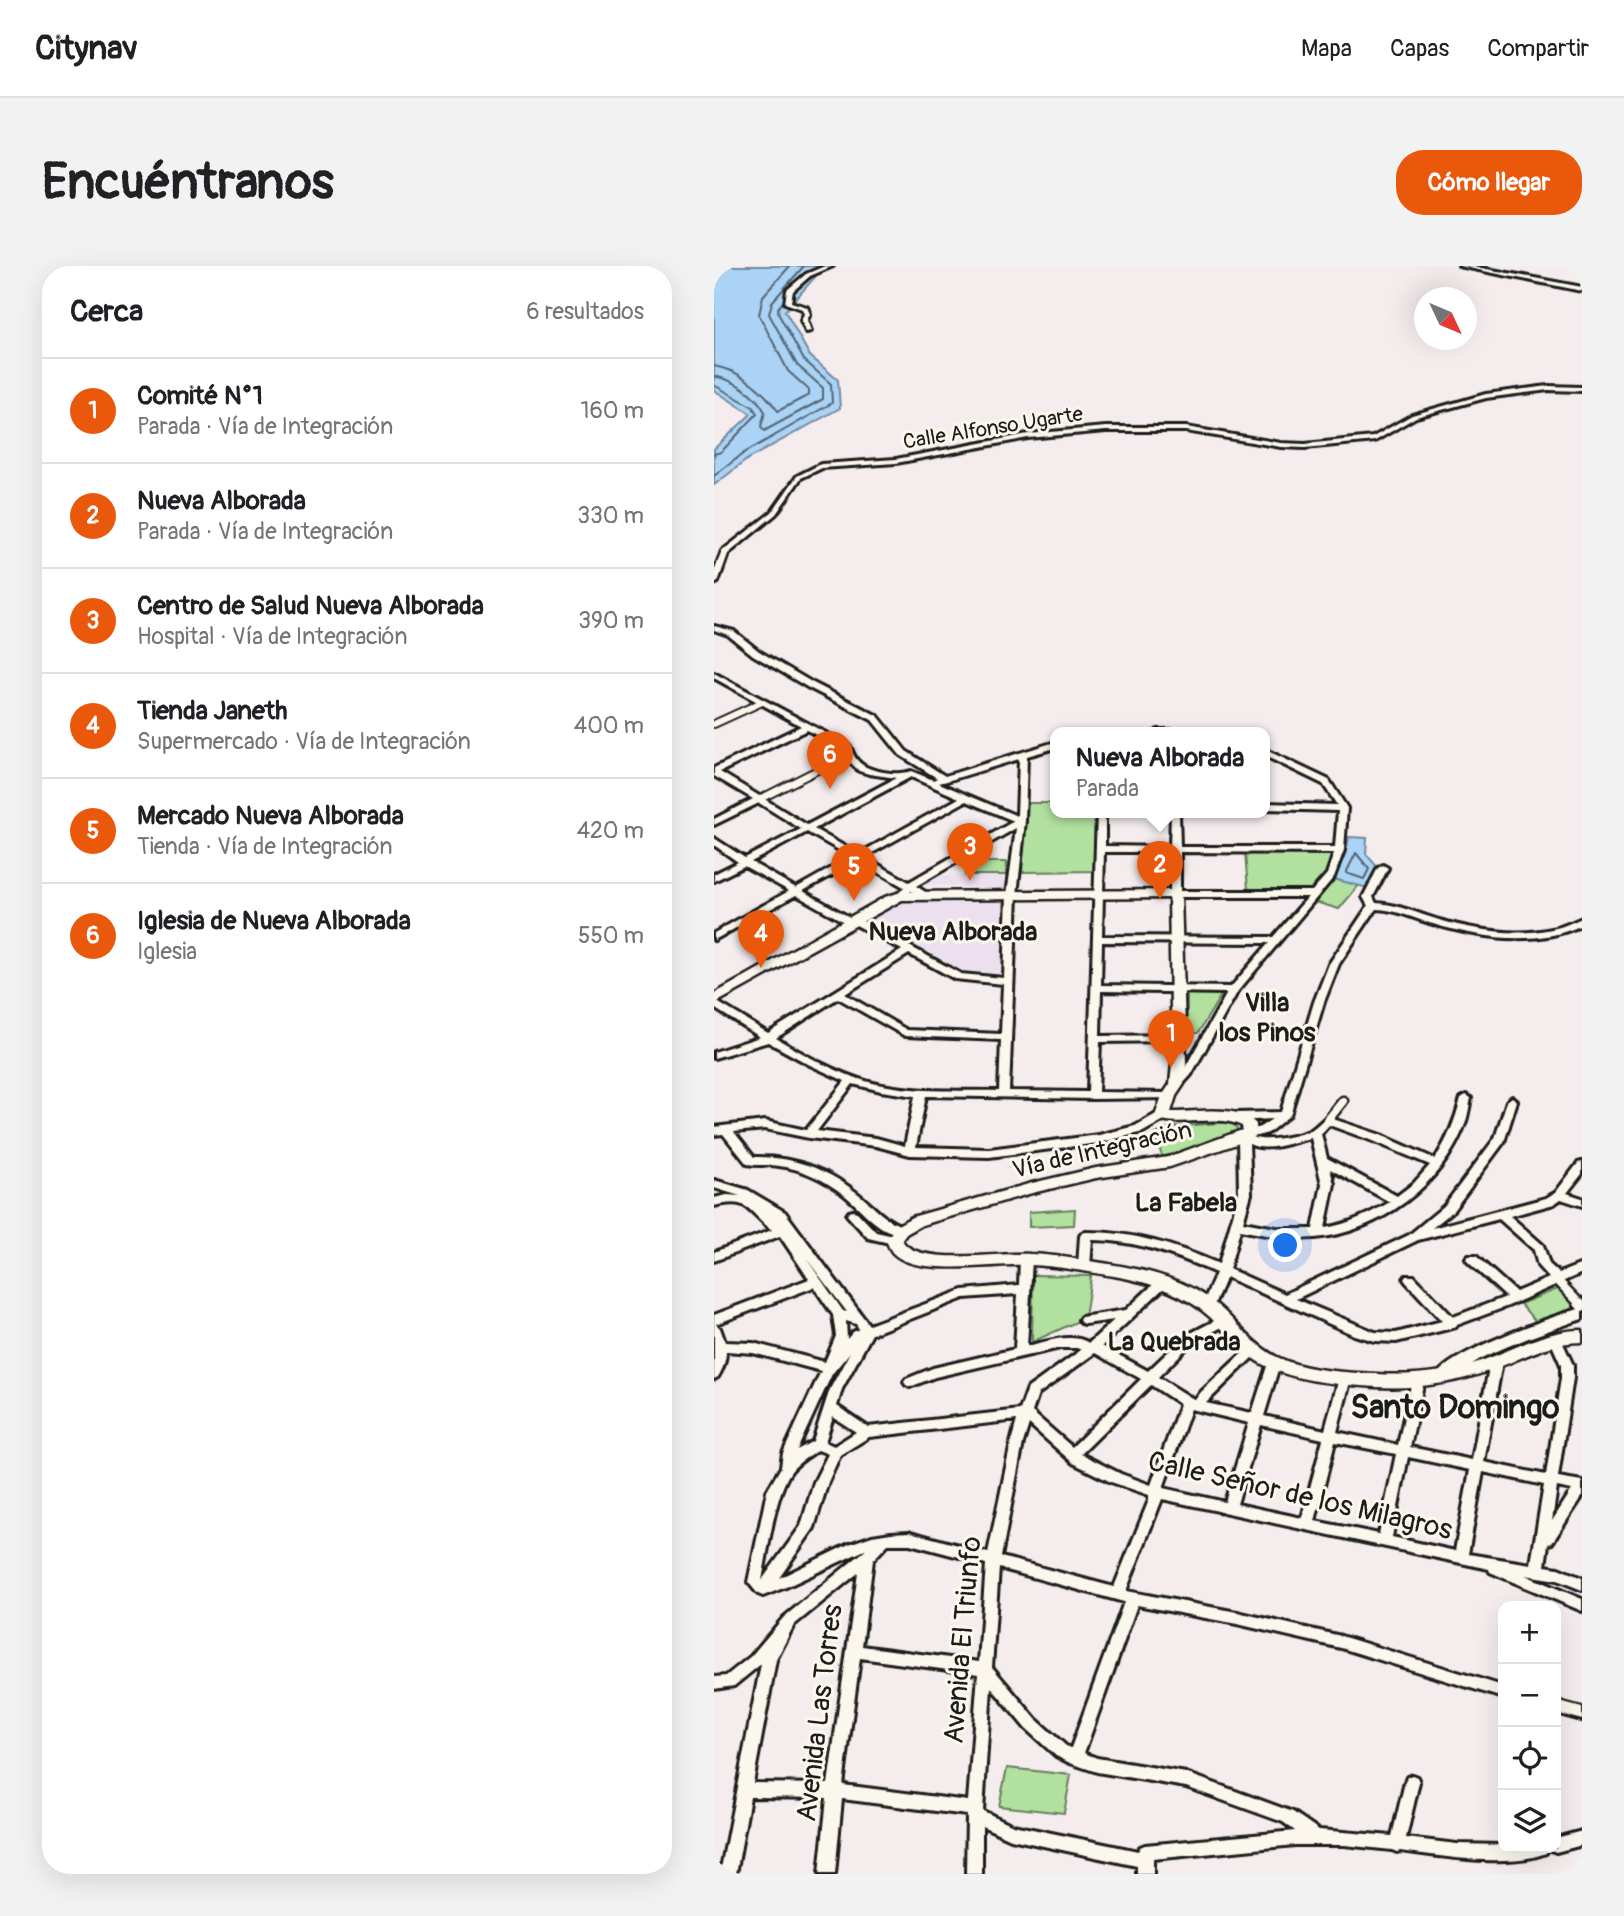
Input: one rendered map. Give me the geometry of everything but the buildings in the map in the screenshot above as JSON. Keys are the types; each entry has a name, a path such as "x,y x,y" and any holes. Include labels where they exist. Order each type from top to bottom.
{"main road":[{"path":"714,1002 905,891 925,895 1175,894"},
{"name":"Vía de Integración","path":"1175,894 1177,1038 1173,1090 1162,1116 1237,1117"},
{"path":"1237,1117 1249,1124 1250,1128 1243,1137"},
{"name":"Vía de Integración","path":"898,1235 917,1221 1032,1188 1096,1173 1170,1162 1243,1137"},
{"path":"898,1235 897,1249 906,1256 936,1262 1026,1259 1084,1266 1163,1282 1208,1306 1253,1350 1274,1363 1345,1378 1418,1380 1443,1376 1496,1362 1556,1340 1582,1336"}],"street":[{"path":"808,331 804,320 807,314 805,308 788,303 790,290 808,275 830,266"},
{"path":"1462,266 1582,289"},
{"name":"Calle Alfonso Ugarte","path":"714,582 720,559 725,553 774,513 799,477 819,467 888,462 1028,436 1116,428 1186,429 1281,445 1305,446 1375,439 1414,416 1486,396 1548,388 1582,389"},
{"path":"714,628 731,633 757,653 810,685 875,718 903,753 944,779"},
{"path":"715,677 847,748 854,762 873,774 902,777 916,775 1021,821"},
{"path":"714,724 762,702"},
{"path":"714,771 808,726"},
{"path":"930,782 1050,747"},
{"path":"714,822 849,754"},
{"path":"1004,1094 1008,981 1021,821 1023,755"},
{"path":"714,1002 768,1038 851,1080 921,1093 1093,1096 1173,1090 1186,1075 1234,990 1331,875 1339,850 1343,808 1326,782 1270,756"},
{"path":"714,771 857,858 905,891 1021,821"},
{"path":"714,878 902,777"},
{"path":"714,937 965,798"},
{"path":"1270,806 1343,808"},
{"path":"1093,1096 1101,818"},
{"path":"1175,818 1175,894 1315,894"},
{"path":"714,841 744,862 851,922 858,922 959,978 1008,981"},
{"path":"1100,849 1339,850"},
{"path":"1373,906 1368,897 1383,868"},
{"path":"1373,906 1389,905 1469,930 1550,933 1582,921"},
{"path":"1243,1137 1277,1123 1285,1115 1319,1002 1334,964 1373,906"},
{"path":"1097,939 1275,940"},
{"path":"714,1055 768,1038 909,950"},
{"path":"1096,988 1234,990"},
{"path":"838,994 905,1032 1005,1037"},
{"path":"1094,1039 1177,1038"},
{"path":"809,1134 851,1080"},
{"path":"910,1151 921,1093"},
{"path":"1237,1225 1276,1233 1318,1233 1370,1220 1397,1201 1437,1164 1464,1116 1466,1098"},
{"path":"1243,1137 1258,1144 1315,1133 1343,1101"},
{"path":"1413,1238 1448,1209 1481,1168 1500,1139 1512,1101"},
{"path":"1237,1117 1285,1115"},
{"path":"720,1130 765,1125 809,1134 876,1142 910,1151 989,1153 1090,1141 1139,1129 1162,1116"},
{"path":"1327,1122 1377,1138 1437,1164"},
{"path":"720,1130 751,1161 777,1161 821,1174 849,1191 884,1226 898,1235"},
{"path":"1315,1133 1328,1184 1318,1233"},
{"path":"1208,1306 1222,1273 1245,1194 1243,1137"},
{"path":"1324,1161 1397,1201"},
{"path":"1284,1299 1413,1238 1550,1201 1560,1195 1582,1166"},
{"path":"714,1184 744,1193 781,1214 863,1326"},
{"path":"1560,1195 1582,1202"},
{"path":"714,1202 734,1196 742,1199 782,1231"},
{"path":"770,1209 839,1314 842,1336 789,1453 787,1467"},
{"path":"1500,1213 1539,1248 1544,1266 1582,1306"},
{"path":"853,1215 872,1235 898,1235"},
{"path":"714,1257 782,1231"},
{"path":"1084,1266 1086,1237 1102,1234 1165,1248 1249,1282 1310,1312 1376,1337 1393,1338 1452,1324 1582,1268"},
{"path":"1021,1352 1026,1259"},
{"path":"1472,1259 1514,1297"},
{"path":"1410,1279 1452,1324"},
{"path":"714,1320 817,1281"},
{"name":"Avenida El Triunfo","path":"974,1874 975,1812 993,1562 1017,1443 1032,1391 1091,1348 1163,1282"},
{"path":"829,1368 863,1326 963,1294 1023,1289"},
{"path":"1443,1376 1459,1363 1481,1353 1582,1313"},
{"path":"839,1314 863,1326"},
{"path":"1085,1320 1127,1314"},
{"path":"1072,1455 1189,1339 1224,1321"},
{"path":"763,1590 755,1582 756,1572 774,1491 787,1467 799,1455 818,1444 836,1389 863,1326"},
{"path":"714,1328 720,1346 720,1361 714,1374"},
{"path":"1539,1566 1567,1378 1567,1365 1556,1340"},
{"path":"910,1382 933,1373 1021,1352 1060,1343 1079,1343 1149,1377 1192,1404 1258,1421 1582,1486 1549,1531 1539,1566"},
{"path":"720,1346 753,1348 829,1368"},
{"path":"1075,1758 1156,1500 1156,1492 1192,1404 1253,1350"},
{"path":"1461,1558 1496,1362"},
{"path":"1229,1508 1274,1363"},
{"path":"1307,1525 1345,1378"},
{"path":"1384,1541 1418,1380"},
{"path":"830,1408 866,1433"},
{"path":"763,1590 807,1528 821,1482 835,1452 866,1433 903,1426 1026,1414"},
{"name":"Calle Señor de los Milagros","path":"1026,1414 1072,1455 1116,1478 1156,1492 1486,1563 1539,1566 1582,1584"},
{"path":"818,1444 835,1452"},
{"path":"763,1590 786,1583 854,1548 883,1540 910,1538 1125,1596 1341,1642 1498,1690"},
{"path":"714,1683 729,1682 756,1660 789,1621 867,1558 883,1540"},
{"name":"Avenida Las Torres","path":"827,1874 835,1791 867,1558"},
{"path":"1486,1563 1582,1605"},
{"path":"728,1874 769,1660 789,1621"},
{"path":"855,1651 985,1669 1031,1724 1060,1751 1097,1765 1186,1780 1288,1816 1317,1837"},
{"path":"1561,1708 1582,1714"},
{"path":"1396,1845 1412,1782"},
{"path":"744,1790 835,1791 975,1812 1012,1832 1143,1866 1317,1837 1474,1852 1498,1852"},
{"path":"1561,1843 1582,1838"}],"shaded area":[{"path":"1008,875 1007,888 923,885 940,876"},
{"path":"1006,899 1001,973 995,975 967,973 866,918 898,900"}],"green space":[{"path":"1027,803 1050,803 1050,818 1098,818 1097,871 1022,872"},
{"path":"1245,853 1333,853 1327,874 1314,889 1248,889"},
{"path":"966,862 1007,862 1006,875 965,875"},
{"path":"1334,879 1359,885 1339,909 1315,902"},
{"path":"1187,992 1223,992 1198,1033 1187,1033"},
{"path":"1232,1122 1239,1132 1163,1158 1154,1135 1170,1127"},
{"path":"1075,1209 1074,1225 1029,1227 1029,1212"},
{"path":"1033,1275 1091,1276 1085,1318 1032,1342"},
{"path":"1560,1288 1578,1307 1538,1324 1520,1304"},
{"path":"1007,1768 1071,1775 1064,1813 999,1806"}],"water":[{"path":"726,266 831,266 821,270 785,311 810,356 838,380 840,408 748,459 714,485 714,449 751,414 714,390 714,288"},
{"path":"1349,837 1367,838 1366,854 1378,868 1368,888 1334,879 1346,852"}],"place":[{"name":"Iglesia de Nueva Alborada","path":"830,789"},
{"name":"Centro de Salud Nueva Alborada","path":"970,881"},
{"name":"Nueva Alborada","path":"1160,899"},
{"name":"Mercado Nueva Alborada","path":"854,901"},
{"name":"Tienda Janeth","path":"761,968"},
{"name":"Comité N°1","path":"1171,1068"}],"district":[{"name":"Nueva Alborada","path":"953,932"},
{"name":"Villa los Pinos","path":"1267,1018"},
{"name":"La Fabela","path":"1186,1203"},
{"name":"La Quebrada","path":"1174,1342"},
{"name":"Santo Domingo","path":"1455,1408"}]}
